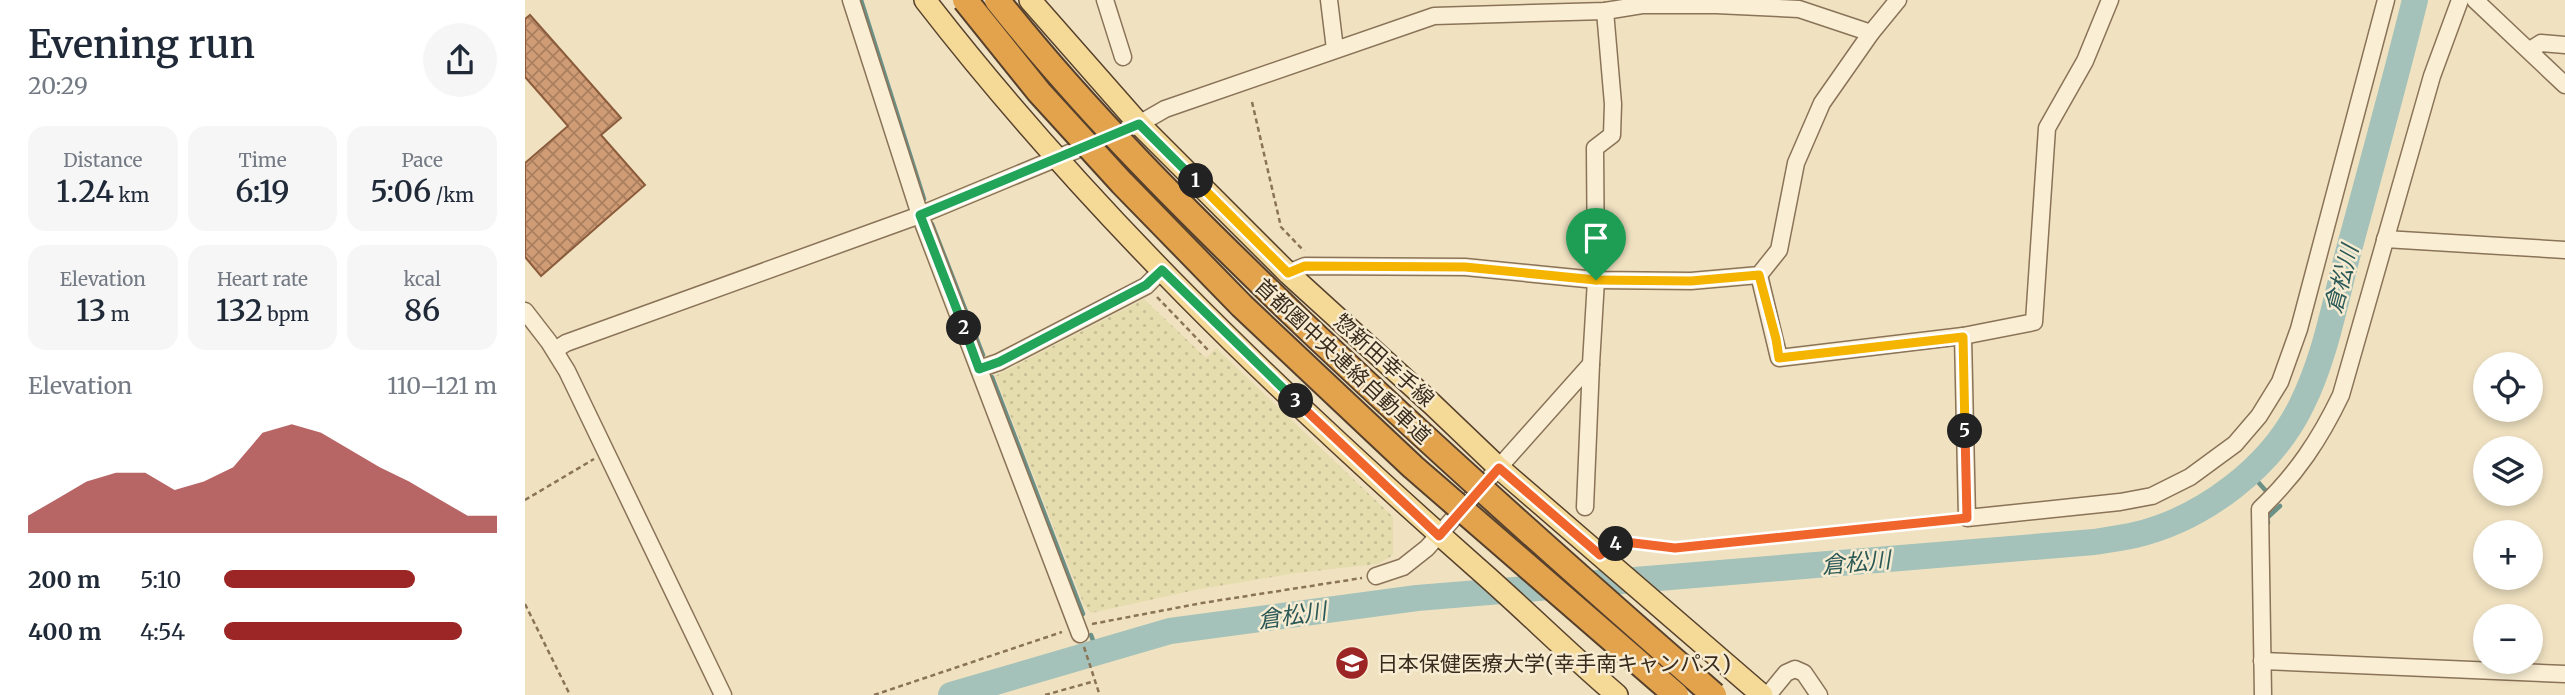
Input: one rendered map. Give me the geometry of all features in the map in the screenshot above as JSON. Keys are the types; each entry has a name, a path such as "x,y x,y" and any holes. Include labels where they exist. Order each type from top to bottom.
{"highway":[{"name":"首都圏中央連絡自動車道","path":"965,0 1048,102 1122,183 1242,306 1413,467 1676,695"},
{"name":"首都圏中央連絡自動車道","path":"997,0 1144,167 1248,271 1471,481 1714,695"}],"main road":[{"path":"925,0 974,62 1057,158 1162,270 1439,536 1533,619 1602,687 1617,695"},
{"name":"惣新田幸手線","path":"1030,0 1139,124 1288,273 1499,468 1762,695"}],"street":[{"path":"851,0 920,215 1079,630"},
{"path":"1105,0 1123,57"},
{"path":"1329,0 1335,49"},
{"path":"1288,273 1312,266 1465,267 1596,280 1691,281 1759,275 1779,250 1796,163 1822,103 1871,33 1898,0"},
{"path":"1759,275 1779,358 1963,337 2034,322 2047,128 2085,61 2110,0"},
{"path":"1963,337 1967,518 2120,502 2152,496 2190,477 2235,444 2259,416 2280,382 2299,329 2386,0"},
{"path":"2263,695 2260,509 2285,485 2304,461 2323,433 2341,395 2433,76 2460,0"},
{"path":"2475,0 2565,85"},
{"path":"555,350 566,343 920,215 1139,124 1165,109 1434,16 1605,11 1642,5 1799,9 1871,33"},
{"path":"1585,507 1596,280 1595,148 1612,135 1613,104 1605,11"},
{"path":"2530,50 2541,43 2565,45"},
{"path":"2385,239 2565,250"},
{"path":"979,369 999,362 1146,285 1162,270"},
{"path":"525,311 555,350 723,695"},
{"path":"1375,576 1403,567 1439,536 1591,364"},
{"path":"2262,661 2565,674"},
{"path":"1768,695 1786,673 1795,669 1804,673 1819,695"}],"path":[{"path":"1252,103 1281,227 1309,256 1312,266"},
{"path":"1146,285 1208,350"},
{"path":"525,500 606,452"},
{"path":"1600,555 1612,545 1625,542 1675,548 1967,518"},
{"path":"874,695 1079,630 1202,603 1375,576"},
{"path":"525,604 570,695"},
{"path":"1079,630 1099,694"},
{"path":"1045,695 1095,681"}],"shaded area":[{"path":"1144,299 1206,358 1216,348 1393,517 1393,555 1378,564 1296,573 1195,590 1091,613 1084,605 995,376"}],"building":[{"path":"530,15 621,118 601,135 645,185 541,276 525,257 525,163 568,126 525,77 525,19"}],"waterway":[{"path":"861,0 924,199"},
{"name":"倉松川","path":"951,695 1170,631 1417,598 2094,542 2135,535 2186,517 2233,487 2273,449 2289,427 2311,385 2330,324 2415,0"},
{"path":"932,224 983,355"},
{"path":"992,377 1083,614"},
{"path":"2250,473 2266,491"},
{"path":"2268,523 2267,518 2280,506"},
{"path":"1091,635 1097,651"}],"place":[{"name":"日本保健医療大学(幸手南キャンパス)","path":"1352,663"}],"route":[{"path":"1139,124 1288,273 1305,266 1465,267 1596,280 1691,281 1759,275 1779,358 1963,337 1967,518 1675,548 1625,542 1612,545 1600,555 1499,468 1439,536 1162,270 1139,289 999,362 979,369 920,215 1139,124"}]}
